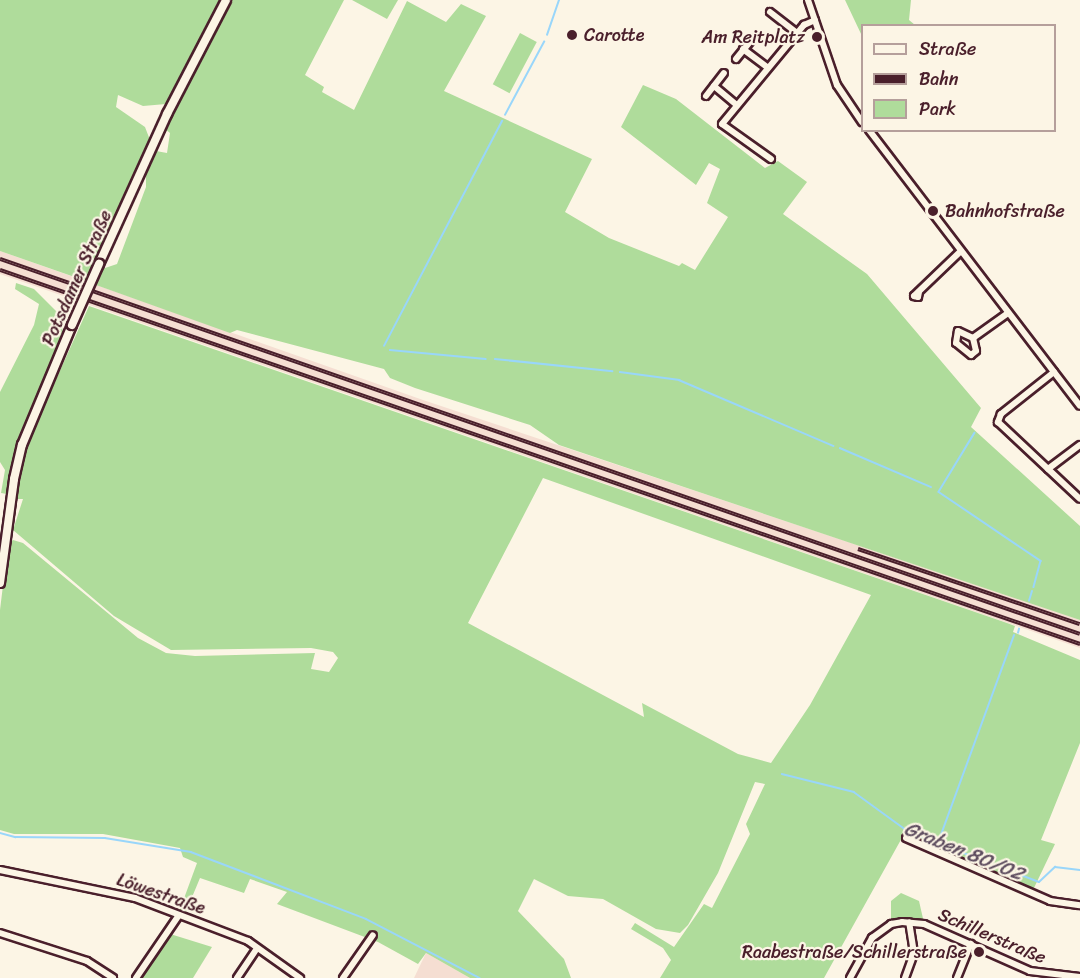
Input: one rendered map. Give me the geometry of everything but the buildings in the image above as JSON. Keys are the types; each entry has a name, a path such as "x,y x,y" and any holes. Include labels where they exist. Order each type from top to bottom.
{"street":[{"name":"Potsdamer Straße","path":"0,582 14,479 22,445 72,325 167,114 226,0"},
{"path":"808,0 837,85 861,121"},
{"path":"770,12 797,33"},
{"path":"771,159 722,127 737,105 797,33 815,20"},
{"path":"736,59 752,39"},
{"path":"744,50 768,68"},
{"path":"706,96 724,73"},
{"path":"714,87 737,105"},
{"path":"871,132 1080,406"},
{"path":"919,292 961,251"},
{"path":"973,338 1008,313"},
{"path":"1054,372 998,419 1080,499"},
{"path":"1048,469 1080,445"},
{"path":"906,838 1050,901 1080,905"},
{"name":"Löwestraße","path":"0,870 116,893 179,915 257,948 300,978"},
{"path":"136,978 179,915"},
{"path":"905,978 913,959 909,922"},
{"name":"Schillerstraße","path":"850,978 880,930 909,922 924,924 971,944 1028,975 1080,977"},
{"path":"0,933 87,961 113,978"},
{"path":"343,978 373,935"},
{"path":"957,978 971,944"},
{"path":"237,978 257,948"}],"shaded area":[{"path":"0,251 423,400 1061,613 1080,620 1080,648 0,274"},
{"path":"426,953 470,978 414,978"}],"green space":[{"path":"0,0 222,0 166,104 143,106 118,95 116,107 145,127 150,140 86,281 0,251"},
{"path":"229,0 344,0 305,75 324,87 322,92 354,110 407,1 446,22 461,4 486,16 444,91 592,159 565,212 609,238 679,266 682,263 695,270 728,217 707,203 720,169 709,163 696,185 621,127 643,85 676,99 765,168 778,161 807,182 783,214 867,274 981,408 971,427 1080,526 1080,620 559,445 530,425 415,388 390,378 384,369 237,330 230,333 96,285 102,269 117,264 146,187 146,173 156,151 167,153 170,133 165,129"},
{"path":"352,0 398,0 387,19"},
{"path":"845,0 911,0 909,20 914,24 861,24 861,34"},
{"path":"520,33 537,42 510,93 493,84"},
{"path":"16,283 34,289 63,318 62,338 18,443 7,494 1,493 5,470 0,462 0,392 34,325 39,304 15,289"},
{"path":"89,306 1015,626 1013,632 1080,660 1080,743 1041,840 1055,844 1033,890 903,836 824,978 660,978 671,960 663,948 631,929 635,923 674,947 704,904 712,908 750,834 746,824 765,784 755,782 718,873 688,925 680,933 656,929 603,899 568,896 534,879 518,911 564,959 571,978 470,978 426,953 418,964 378,942 277,904 287,892 250,879 244,893 200,878 185,914 179,912 197,863 183,857 180,848 103,834 14,834 0,830 0,610 8,544 13,540 23,543 138,638 166,653 195,656 315,653 311,669 329,672 338,658 333,652 311,648 171,650 114,616 13,530 23,499 16,499 28,442","holes":["543,478 871,595 810,705 771,763 738,754 642,703 644,717 468,623"]},
{"path":"901,893 919,901 924,923 891,923 891,901"},
{"path":"167,933 212,947 193,978 136,978"}],"waterway":[{"path":"547,35 559,0"},
{"path":"505,115 544,42"},
{"path":"384,346 502,121"},
{"path":"390,350 486,359"},
{"path":"495,359 612,371"},
{"path":"620,372 679,380 834,446"},
{"path":"975,433 939,492 1041,561 1034,587"},
{"path":"840,448 931,487"},
{"path":"1029,601 1032,591"},
{"path":"1018,633 1019,629"},
{"path":"938,843 1014,635"},
{"name":"Graben 80/02","path":"782,774 854,792 909,832 1039,882 1055,867 1080,870"},
{"path":"0,833 15,837 105,838 191,852 366,919 480,978"}],"railway":[{"path":"0,259 1080,634"},
{"path":"0,270 1080,644"},
{"path":"858,549 1080,624"}],"place":[{"name":"Carotte","path":"572,35"},
{"name":"Am Reitplatz","path":"817,37"},
{"name":"Bahnhofstraße","path":"933,211"},
{"name":"Raabestraße/Schillerstraße","path":"979,952"}]}
